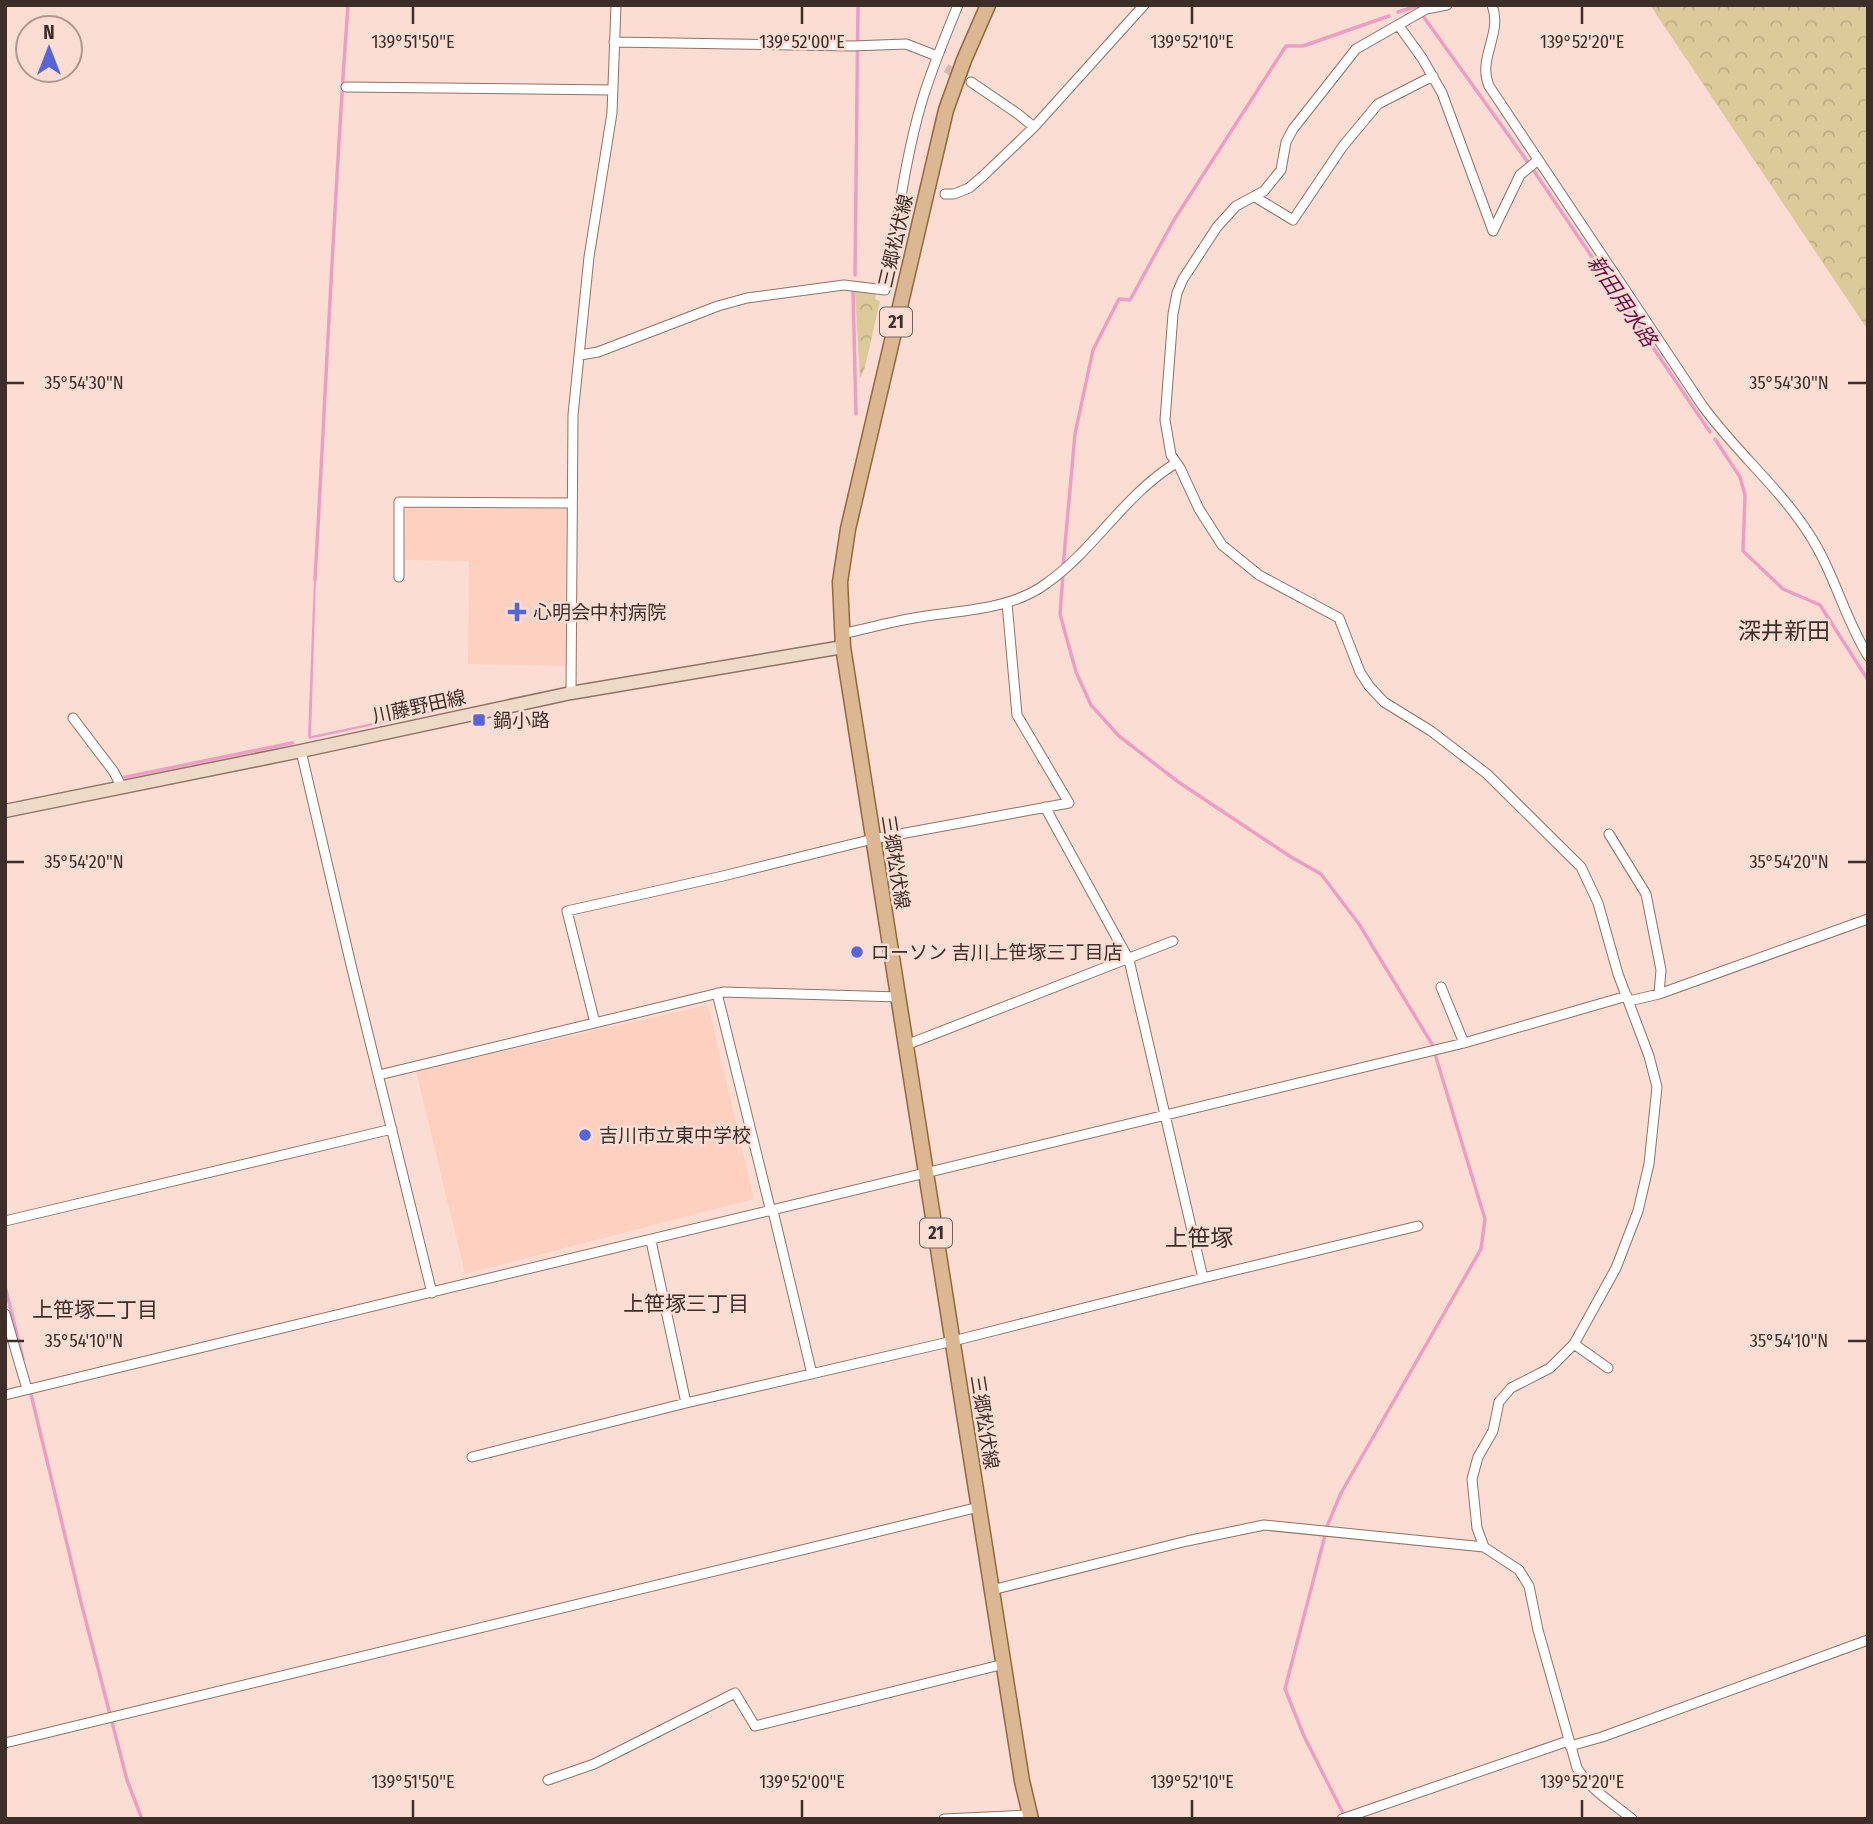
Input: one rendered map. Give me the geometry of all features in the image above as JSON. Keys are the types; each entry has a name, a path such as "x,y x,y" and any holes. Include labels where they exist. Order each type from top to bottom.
{"main road":[{"name":"三郷松伏線","path":"988,5 946,110 902,292 842,563 839,607 873,839 1030,1817"},
{"name":"川藤野田線","path":"5,811 570,693 842,641"}],"street":[{"path":"570,693 573,415 583,305 612,113 616,5"},
{"path":"580,355 598,352 718,306 747,298 844,285 885,290 922,103 958,5"},
{"path":"945,194 954,194 969,188 1034,127 1144,5"},
{"path":"1447,5 1426,9 1366,43 1352,54 1293,129 1286,142 1281,170 1264,191 1236,206 1200,250 1177,293 1165,420 1170,451 1175,463 1222,545 1259,575 1339,618 1360,672 1384,702 1431,730 1487,775 1541,830 1569,854 1588,879 1598,903 1618,974 1649,1056 1657,1087 1649,1164 1638,1211 1616,1268 1574,1344 1550,1368 1511,1388 1496,1409 1493,1431 1478,1457 1472,1479 1477,1528 1484,1546"},
{"path":"1492,5 1496,27 1485,60 1486,78 1720,430 1787,504 1812,538 1831,575 1851,626 1868,656"},
{"path":"1399,26 1442,93 1493,231 1520,175 1538,160"},
{"path":"614,42 852,46 906,44 936,59 946,68"},
{"path":"1255,197 1293,220 1343,146 1378,104 1433,76"},
{"path":"971,82 1034,127"},
{"path":"346,88 612,90"},
{"path":"842,641 912,618 1007,603 1028,596 1068,566 1138,491 1153,477 1175,463"},
{"path":"399,577 399,502 571,503"},
{"path":"595,1023 567,911 873,839 1069,803 1017,715 1007,603"},
{"path":"74,718 114,772 121,786"},
{"path":"301,751 432,1293"},
{"path":"1045,807 1129,960 1203,1278"},
{"path":"1609,834 1646,894 1661,970 1659,994"},
{"path":"5,1395 651,1241 1464,1043 1628,999 1659,994 1868,919"},
{"path":"906,1045 1173,941"},
{"path":"1441,987 1464,1043"},
{"path":"379,1075 717,993 899,997"},
{"path":"717,993 812,1374"},
{"path":"5,1221 392,1129"},
{"path":"472,1457 1418,1226"},
{"path":"651,1241 686,1403"},
{"path":"5,1314 27,1390"},
{"path":"1574,1344 1604,1366"},
{"path":"5,1743 979,1507"},
{"path":"992,1590 1188,1541 1264,1525 1484,1546 1519,1570 1525,1578 1569,1744 1583,1777 1632,1819"},
{"path":"1342,1819 1569,1744 1602,1737 1868,1640"},
{"path":"548,1780 594,1764 735,1693 755,1726 1004,1664"},
{"path":"944,1819 1030,1817"}],"shaded area":[{"name":"心明会中村病院","path":"406,508 565,509 565,666 468,664 469,561 405,560"},
{"path":"314,578 311,736 468,705 309,739"},
{"path":"293,741 295,744 124,779 122,776"},
{"name":"吉川市立東中学校","path":"708,1005 754,1199 465,1274 416,1071"}],"green space":[{"path":"1650,5 1868,5 1868,330"},
{"path":"855,291 876,294 875,299 880,301 860,379"}],"waterway":[{"path":"315,580 348,5"},
{"path":"855,275 858,5"},
{"path":"1398,12 1417,6"},
{"path":"1063,567 1075,434 1093,350 1119,299 1130,300 1174,220 1286,46 1303,46 1389,16"},
{"name":"新田用水路","path":"1423,16 1527,161"},
{"name":"新田用水路","path":"1534,171 1710,432"},
{"path":"853,291 856,414"},
{"name":"新田用水路","path":"1715,439 1740,477 1745,495 1743,551 1783,589 1820,605 1868,680"},
{"path":"1063,575 1060,614 1076,672 1091,705 1119,736 1177,781 1321,874 1359,924 1432,1044 1485,1219 1481,1249 1341,1493 1328,1524 1285,1689 1304,1736 1345,1817"},
{"path":"5,1286 23,1359"},
{"path":"30,1390 127,1780 142,1819"}],"tunnel":[{"path":"946,68 963,78"}],"place":[{"name":"心明会中村病院","path":"517,612"},
{"name":"鍋小路","path":"479,720"},
{"name":"ローソン 吉川上笹塚三丁目店","path":"857,952"},
{"name":"吉川市立東中学校","path":"585,1135"}],"district":[{"name":"深井新田","path":"1784,631"},
{"name":"上笹塚","path":"1199,1238"},
{"name":"上笹塚三丁目","path":"686,1304"},
{"name":"上笹塚二丁目","path":"95,1310"}]}
